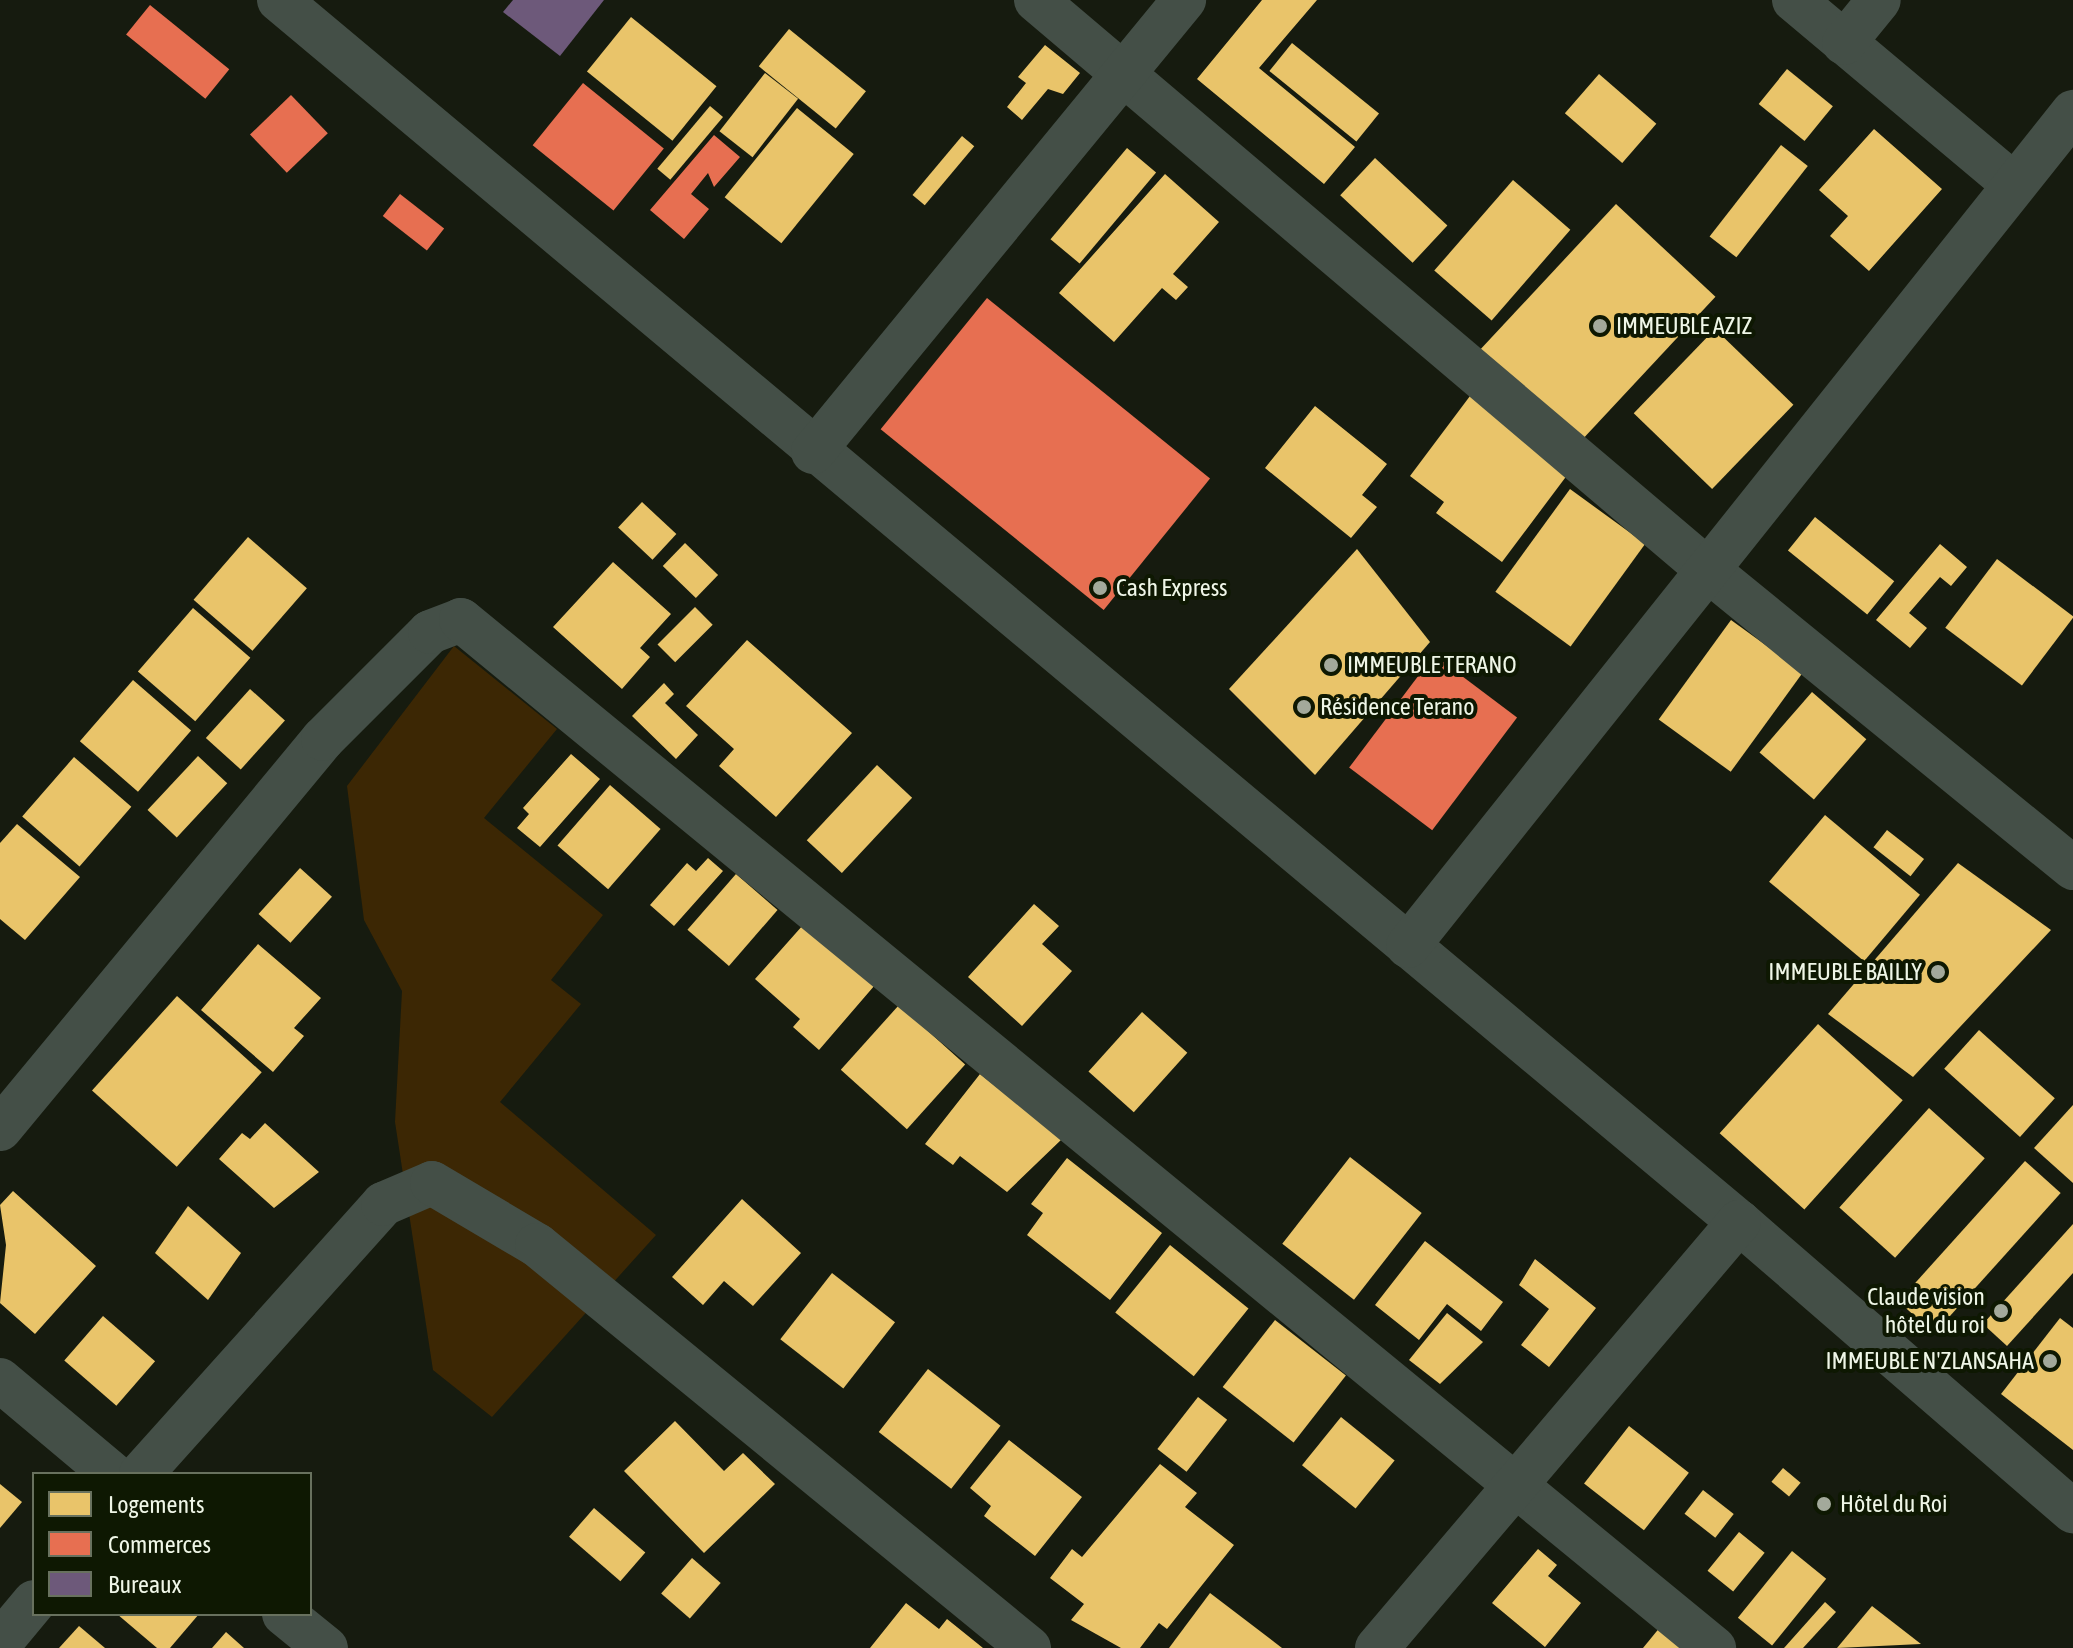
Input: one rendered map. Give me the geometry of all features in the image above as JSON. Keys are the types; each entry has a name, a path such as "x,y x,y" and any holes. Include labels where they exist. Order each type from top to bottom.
{"street":[{"path":"279,0 813,452 1739,1222 2073,1511"},
{"path":"1036,0 1709,571 2073,868"},
{"path":"813,452 1184,0"},
{"path":"1794,0 2013,184"},
{"path":"1844,43 1879,0"},
{"path":"1408,946 2073,112"},
{"path":"0,1129 323,739 430,632 461,620 1518,1480 1714,1648"},
{"path":"143,1472 383,1204 432,1183 537,1245 1029,1648"},
{"path":"1377,1648 1739,1222"},
{"path":"0,1380 110,1472"},
{"path":"0,1643 32,1604"},
{"path":"286,1616 326,1648"}],"shaded area":[{"path":"454,646 557,729 484,818 603,915 551,980 581,1004 500,1102 656,1235 492,1417 433,1370 395,1122 402,991 364,920 347,786"}],"building: Logements":[{"path":"1262,0 1317,0 1259,68 1355,147 1324,184 1197,79"},
{"path":"631,17 716,86 672,141 587,71"},
{"path":"789,29 866,91 836,129 759,66"},
{"path":"1292,43 1379,113 1356,141 1269,71"},
{"path":"1045,45 1080,73 1063,94 1048,89 1022,120 1007,107 1026,83 1018,77"},
{"path":"1787,69 1833,106 1805,141 1759,104"},
{"path":"765,73 798,99 753,157 719,131"},
{"path":"1599,74 1656,124 1622,163 1565,113"},
{"path":"710,106 723,117 670,180 657,169"},
{"path":"797,108 854,154 781,243 725,197"},
{"path":"1874,129 1942,189 1869,271 1830,236 1848,216 1819,190"},
{"path":"962,136 974,146 925,205 913,195"},
{"path":"1781,145 1808,166 1736,257 1710,236"},
{"path":"1127,148 1156,172 1080,264 1051,239"},
{"path":"1375,158 1447,226 1413,263 1340,195"},
{"path":"1165,174 1219,222 1173,274 1188,287 1176,300 1162,288 1114,342 1059,293"},
{"path":"1513,180 1570,230 1492,320 1434,271"},
{"name":"IMMEUBLE AZIZ","path":"1616,204 1715,297 1578,444 1479,351"},
{"path":"1715,329 1793,405 1712,489 1634,413"},
{"path":"1470,396 1571,470 1502,562 1436,513 1444,502 1410,476"},
{"path":"1315,406 1387,464 1362,495 1377,507 1351,538 1265,468"},
{"path":"1570,489 1645,544 1571,646 1495,592"},
{"path":"642,502 676,534 653,560 618,528"},
{"path":"1815,517 1894,581 1867,615 1788,550"},
{"path":"248,537 307,588 252,651 194,600"},
{"path":"685,543 718,575 696,598 663,566"},
{"path":"1940,544 1967,567 1951,586 1940,577 1909,613 1927,628 1910,648 1876,620"},
{"name":"IMMEUBLE TERANO","path":"1357,549 1430,642 1315,775 1229,689"},
{"path":"1997,559 2073,616 2022,685 1945,628"},
{"path":"613,562 671,614 640,648 650,657 622,689 553,627"},
{"path":"695,607 713,625 675,662 658,644"},
{"path":"193,608 250,658 195,721 138,671"},
{"path":"1731,620 1803,672 1731,772 1659,720"},
{"path":"747,640 852,733 776,817 719,766 734,749 686,706"},
{"path":"133,680 191,731 138,792 80,741"},
{"path":"664,683 674,694 665,703 698,735 676,759 632,716"},
{"path":"250,689 285,720 241,769 206,738"},
{"path":"1812,692 1866,739 1814,800 1760,752"},
{"path":"571,754 600,779 540,847 517,828 529,814 523,808"},
{"path":"198,756 227,783 177,837 148,810"},
{"path":"74,757 131,807 80,866 22,817"},
{"path":"877,765 912,798 842,873 807,840"},
{"path":"610,785 661,829 608,889 558,845"},
{"path":"1825,815 1920,895 1864,961 1769,882"},
{"path":"17,824 80,877 25,940 0,919 0,843"},
{"path":"1887,830 1924,859 1910,876 1873,847"},
{"path":"708,858 723,871 674,926 650,905 687,863 696,871"},
{"name":"IMMEUBLE BAILLY","path":"1958,863 2051,930 1913,1077 1828,1014"},
{"path":"300,868 332,897 290,943 259,914"},
{"path":"736,874 778,910 729,966 687,930"},
{"path":"1034,904 1059,926 1042,944 1072,971 1022,1026 968,977"},
{"path":"811,916 881,978 819,1050 793,1027 800,1019 755,979"},
{"path":"258,944 321,998 294,1028 304,1036 273,1072 201,1010"},
{"path":"177,996 262,1072 177,1167 92,1090"},
{"path":"899,1005 965,1065 907,1129 841,1070"},
{"path":"1142,1012 1187,1053 1134,1112 1088,1071"},
{"path":"1818,1024 1903,1100 1804,1210 1720,1133"},
{"path":"1979,1030 2055,1098 2020,1137 1944,1069"},
{"path":"980,1074 1062,1139 1007,1192 960,1156 953,1165 925,1144"},
{"path":"2073,1105 2073,1183 2034,1148"},
{"path":"1929,1108 1985,1158 1895,1258 1839,1208"},
{"path":"265,1123 319,1172 274,1208 219,1159 242,1133 250,1139"},
{"path":"1350,1157 1422,1213 1354,1300 1282,1244"},
{"path":"1067,1158 1162,1233 1110,1300 1027,1235 1043,1213 1031,1204"},
{"path":"2025,1161 2061,1193 1934,1334 1899,1301"},
{"path":"13,1191 96,1266 35,1334 0,1303 6,1245 0,1205"},
{"path":"742,1199 801,1253 753,1306 724,1281 703,1305 672,1277"},
{"path":"188,1206 241,1253 208,1300 155,1253"},
{"path":"2073,1224 2073,1273 2007,1346 1983,1324"},
{"path":"1425,1241 1503,1302 1481,1331 1447,1304 1419,1340 1375,1305"},
{"path":"1170,1245 1248,1309 1194,1376 1115,1313"},
{"path":"1535,1259 1596,1308 1549,1367 1521,1345 1549,1309 1519,1285"},
{"path":"832,1273 895,1322 843,1388 780,1339"},
{"path":"1447,1313 1483,1342 1440,1384 1409,1360"},
{"path":"103,1316 155,1361 116,1406 64,1361"},
{"name":"IMMEUBLE N'ZLANSAHA","path":"2060,1318 2073,1328 2073,1450 2001,1394"},
{"path":"1275,1320 1346,1375 1294,1442 1223,1387"},
{"path":"928,1369 1000,1426 951,1489 879,1432"},
{"path":"1198,1397 1227,1420 1187,1472 1157,1449"},
{"path":"1341,1417 1395,1460 1356,1509 1302,1465"},
{"path":"675,1421 724,1471 743,1453 775,1484 704,1553 624,1471"},
{"path":"1629,1426 1689,1473 1644,1530 1584,1484"},
{"path":"1009,1440 1082,1497 1035,1556 984,1516 991,1506 970,1488"},
{"path":"1160,1464 1197,1493 1185,1507 1234,1545 1167,1629 1159,1623 1140,1648 1121,1648 1071,1620 1084,1604 1050,1578 1072,1549 1082,1557"},
{"path":"1783,1468 1801,1483 1789,1497 1771,1482"},
{"path":"0,1484 22,1502 0,1528"},
{"path":"1703,1490 1734,1514 1715,1538 1685,1514"},
{"path":"594,1508 645,1553 620,1581 569,1537"},
{"path":"1739,1532 1765,1553 1733,1592 1708,1571"},
{"path":"1538,1549 1557,1565 1548,1576 1581,1603 1545,1647 1492,1603"},
{"path":"1792,1551 1826,1579 1772,1646 1738,1618"},
{"path":"692,1558 721,1583 690,1618 661,1593"},
{"path":"1210,1593 1282,1648 1169,1648"},
{"path":"1825,1602 1836,1612 1803,1648 1784,1648"},
{"path":"906,1603 939,1629 947,1619 983,1648 870,1648"},
{"path":"1872,1606 1921,1644 1837,1648"},
{"path":"119,1616 197,1616 170,1648 157,1648"},
{"path":"79,1626 105,1648 59,1648"},
{"path":"1661,1626 1688,1648 1643,1648"},
{"path":"226,1632 244,1648 212,1648"}],"building: Commerces":[{"path":"150,5 229,69 205,99 126,35"},
{"path":"583,83 664,148 613,211 533,145"},
{"path":"291,95 328,133 287,173 250,135"},
{"path":"714,135 740,157 714,187 708,173 691,194 709,209 684,239 650,210"},
{"path":"400,194 444,228 427,251 383,216"},
{"path":"987,298 1210,479 1104,610 881,429"},
{"path":"1434,655 1517,718 1432,830 1349,768"}],"building: Bureaux":[{"path":"513,0 604,0 560,56 503,12"}],"place":[{"name":"IMMEUBLE AZIZ","path":"1600,326"},
{"name":"Cash Express","path":"1100,588"},
{"name":"IMMEUBLE TERANO","path":"1331,665"},
{"name":"Résidence Terano","path":"1304,707"},
{"name":"IMMEUBLE BAILLY","path":"1938,972"},
{"name":"Claude vision hôtel du roi","path":"2001,1311"},
{"name":"IMMEUBLE N'ZLANSAHA","path":"2050,1361"},
{"name":"Hôtel du Roi","path":"1824,1504"}]}
